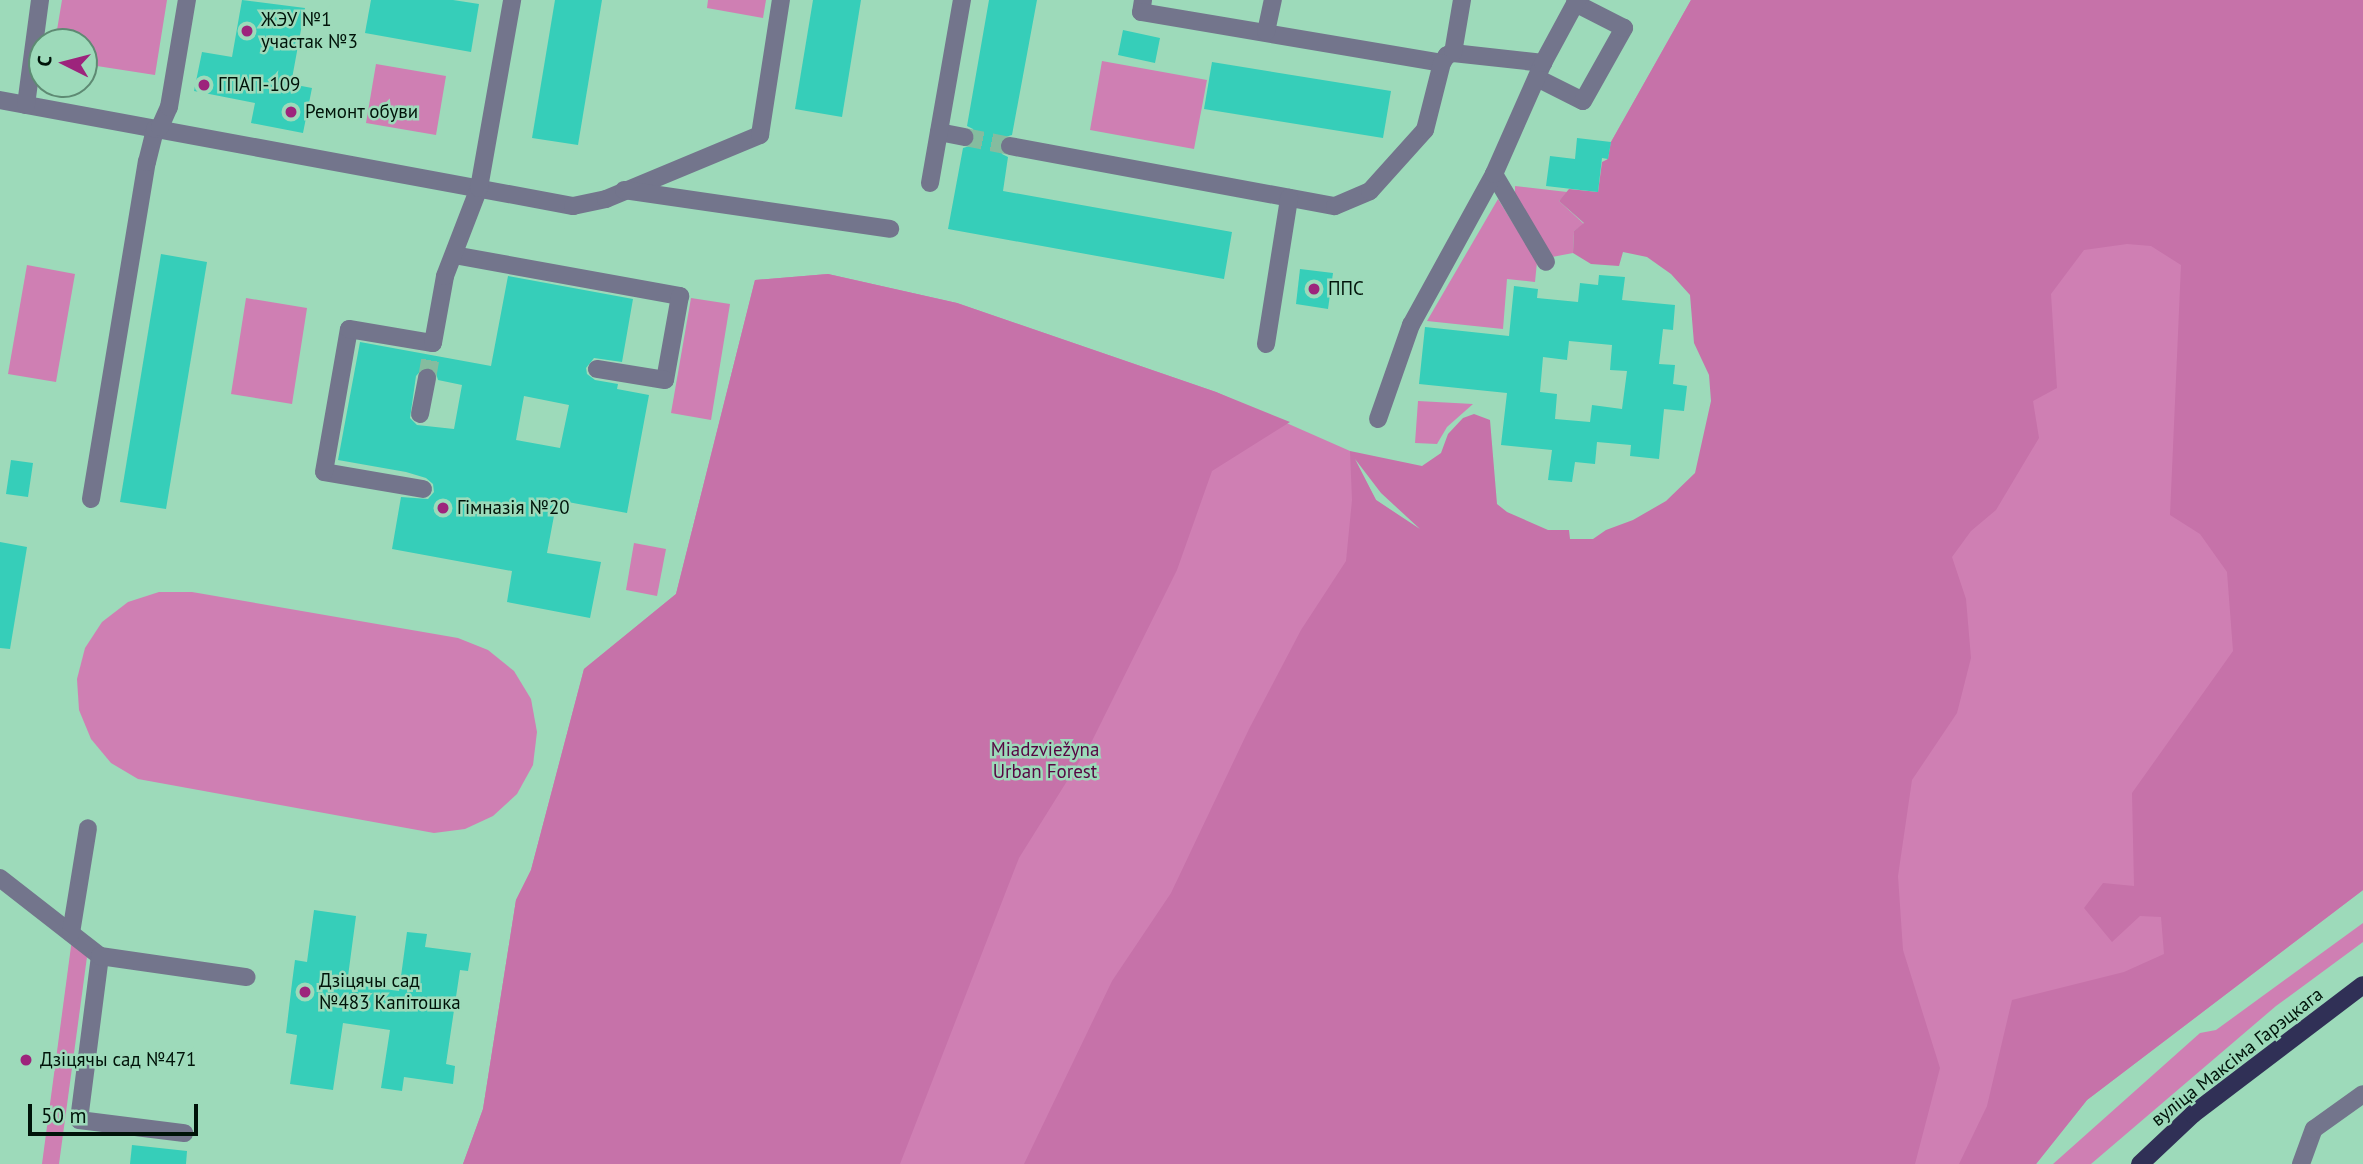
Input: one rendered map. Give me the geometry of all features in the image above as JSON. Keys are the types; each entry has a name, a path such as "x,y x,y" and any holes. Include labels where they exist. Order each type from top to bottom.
{"main road":[{"name":"вуліца Максіма Гарэцкага","path":"2140,1164 2193,1114 2363,985"}],"street":[{"path":"26,105 40,0"},
{"path":"155,129 160,127 169,107 187,0"},
{"path":"423,489 324,472 349,329 432,349 445,276 479,188 513,0"},
{"path":"0,100 573,205 606,199 760,135 781,0"},
{"path":"930,183 962,0"},
{"path":"1143,0 1141,12 1540,71 1583,102 1624,28 1576,2 1540,71 1494,174 1411,325 1378,419"},
{"path":"1266,32 1273,0"},
{"path":"1010,146 1335,206 1370,191 1425,130 1448,58 1462,0"},
{"path":"91,499 155,129"},
{"path":"939,132 965,137"},
{"path":"1494,174 1546,262"},
{"path":"624,190 890,229"},
{"path":"1266,344 1289,198"},
{"path":"454,255 680,296 665,380 597,369"},
{"path":"420,414 427,378"},
{"path":"71,933 88,828"},
{"path":"0,878 100,956 246,977"},
{"path":"100,956 79,1120 184,1133"},
{"path":"2301,1164 2314,1129 2363,1094"}],"green space":[{"path":"62,0 167,0 155,75 98,66 98,28 57,28"},
{"path":"708,0 766,0 763,18 707,8"},
{"name":"Miadzviežyna Urban Forest","path":"1691,0 2363,0 2363,890 2087,1100 2036,1164 463,1164 483,1109 516,900 531,870 584,669 676,594 755,280 828,274 957,303 1216,392 1350,451 1376,500 1432,538 1676,547 1866,215 1604,162 1608,159 1611,142"},
{"path":"1691,0 2363,0 2363,890 2087,1100 2036,1164 1959,1164 1987,1106 2012,1000 2124,972 2164,954 2161,917 2140,916 2112,942 2084,908 2103,883 2134,886 2132,793 2233,651 2227,572 2200,534 2170,515 2181,265 2151,246 2127,244 2084,250 2051,294 2057,388 2033,401 2039,438 1996,510 1971,531 1952,557 1966,599 1971,658 1957,713 1912,780 1898,876 1903,950 1940,1068 1915,1164 1024,1164 1112,981 1171,893 1249,729 1301,630 1346,561 1352,500 1350,451 1422,466 1441,453 1448,434 1463,418 1474,414 1490,420 1497,504 1507,512 1548,530 1569,530 1570,539 1593,539 1606,530 1633,520 1666,501 1695,473 1711,401 1709,375 1694,343 1690,295 1671,274 1647,257 1623,252 1619,266 1591,264 1573,253 1574,231 1584,223 1559,201 1569,189 1598,192 1602,162 1608,159 1611,142","holes":["1355,459 1381,493 1420,529 1376,500"]},
{"path":"1102,61 1207,80 1194,149 1090,130"},
{"path":"376,64 446,76 436,135 366,123"},
{"path":"1515,186 1567,192 1559,201 1584,224 1574,231 1573,253 1552,257 1515,194"},
{"path":"1498,199 1537,262 1535,282 1507,279 1503,329 1427,321"},
{"path":"27,265 75,274 56,382 8,374"},
{"path":"828,274 957,303 1216,392 1290,422 1212,471 1177,570 1092,741 1019,858 900,1164 463,1164 483,1109 516,900 531,870 584,669 676,594 755,280"},
{"path":"246,298 307,308 292,404 231,394"},
{"path":"691,298 730,304 711,420 671,413"},
{"path":"1418,401 1473,404 1447,427 1437,444 1415,443"},
{"path":"634,543 666,549 657,596 626,590"},
{"path":"159,592 192,592 458,638 488,650 514,671 531,699 537,732 533,765 517,794 493,816 465,829 434,833 138,779 111,763 91,739 79,710 77,679 85,648 102,622 128,602"},
{"path":"2363,923 2363,942 2276,1006 2091,1164 2053,1164 2200,1033 2216,1030"},
{"path":"72,939 87,957 59,1164 42,1164"}],"building":[{"name":"ЖЭУ №1 участак №3","path":"242,0 305,8 291,84 312,88 303,133 251,123 255,103 194,91 202,52 232,57"},
{"path":"371,0 453,0 479,4 471,52 365,33"},
{"path":"555,0 602,0 578,145 532,138"},
{"path":"813,0 861,0 842,117 795,109"},
{"path":"989,0 1037,0 1012,135 1002,138 999,145 1002,154 1008,157 1003,191 1232,232 1224,279 948,229 963,148 973,145 976,138 973,129 967,126"},
{"path":"1123,30 1160,38 1155,63 1118,55"},
{"path":"1212,62 1391,91 1383,138 1204,109"},
{"path":"1577,138 1611,142 1608,159 1602,158 1598,192 1546,186 1550,156 1575,159"},
{"path":"161,254 207,262 166,509 120,502"},
{"name":"ППС","path":"1300,269 1333,273 1328,309 1296,304"},
{"path":"1599,275 1625,277 1622,300 1675,305 1673,330 1663,329 1659,364 1675,365 1673,384 1687,386 1684,411 1664,409 1659,459 1630,456 1631,445 1597,442 1595,464 1575,462 1572,482 1548,480 1552,450 1501,445 1507,393 1419,384 1425,327 1509,336 1514,286 1538,289 1537,298 1578,302 1580,283 1598,285","holes":["1569,341 1612,345 1610,370 1627,371 1622,409 1592,405 1590,422 1555,419 1557,394 1540,392 1543,357 1567,360"]},
{"path":"508,276 633,299 622,362 594,358 586,368 587,374 595,380 618,384 617,389 649,395 627,513 557,500 547,553 601,562 590,618 507,602 512,571 392,549 401,497 428,499 434,492 433,484 426,478 406,472 338,460 360,342 491,366","holes":["424,367 435,370 438,380 462,385 454,429 417,425 410,418 416,376","524,396 569,405 560,448 516,440"]},
{"path":"11,460 33,463 28,497 6,494"},
{"path":"0,542 27,547 10,649 0,648"},
{"path":"314,910 356,916 347,984 399,991 407,932 427,934 425,947 471,953 468,971 460,970 446,1064 455,1066 453,1084 404,1077 402,1091 381,1088 390,1030 343,1023 333,1090 290,1084 297,1035 286,1033 295,960 307,962"},
{"path":"132,1145 187,1151 186,1164 130,1164"}],"tunnel":[{"path":"965,137 1010,146"},
{"path":"427,378 431,355"}],"place":[{"name":"ЖЭУ №1 участак №3","path":"247,31"},
{"name":"ГПАП-109","path":"204,85"},
{"name":"Ремонт обуви","path":"291,112"},
{"name":"ППС","path":"1314,289"},
{"name":"Гімназія №20","path":"443,508"},
{"name":"Дзіцячы сад №483 Капітошка","path":"305,992"},
{"name":"Дзіцячы сад №471","path":"26,1060"}]}
